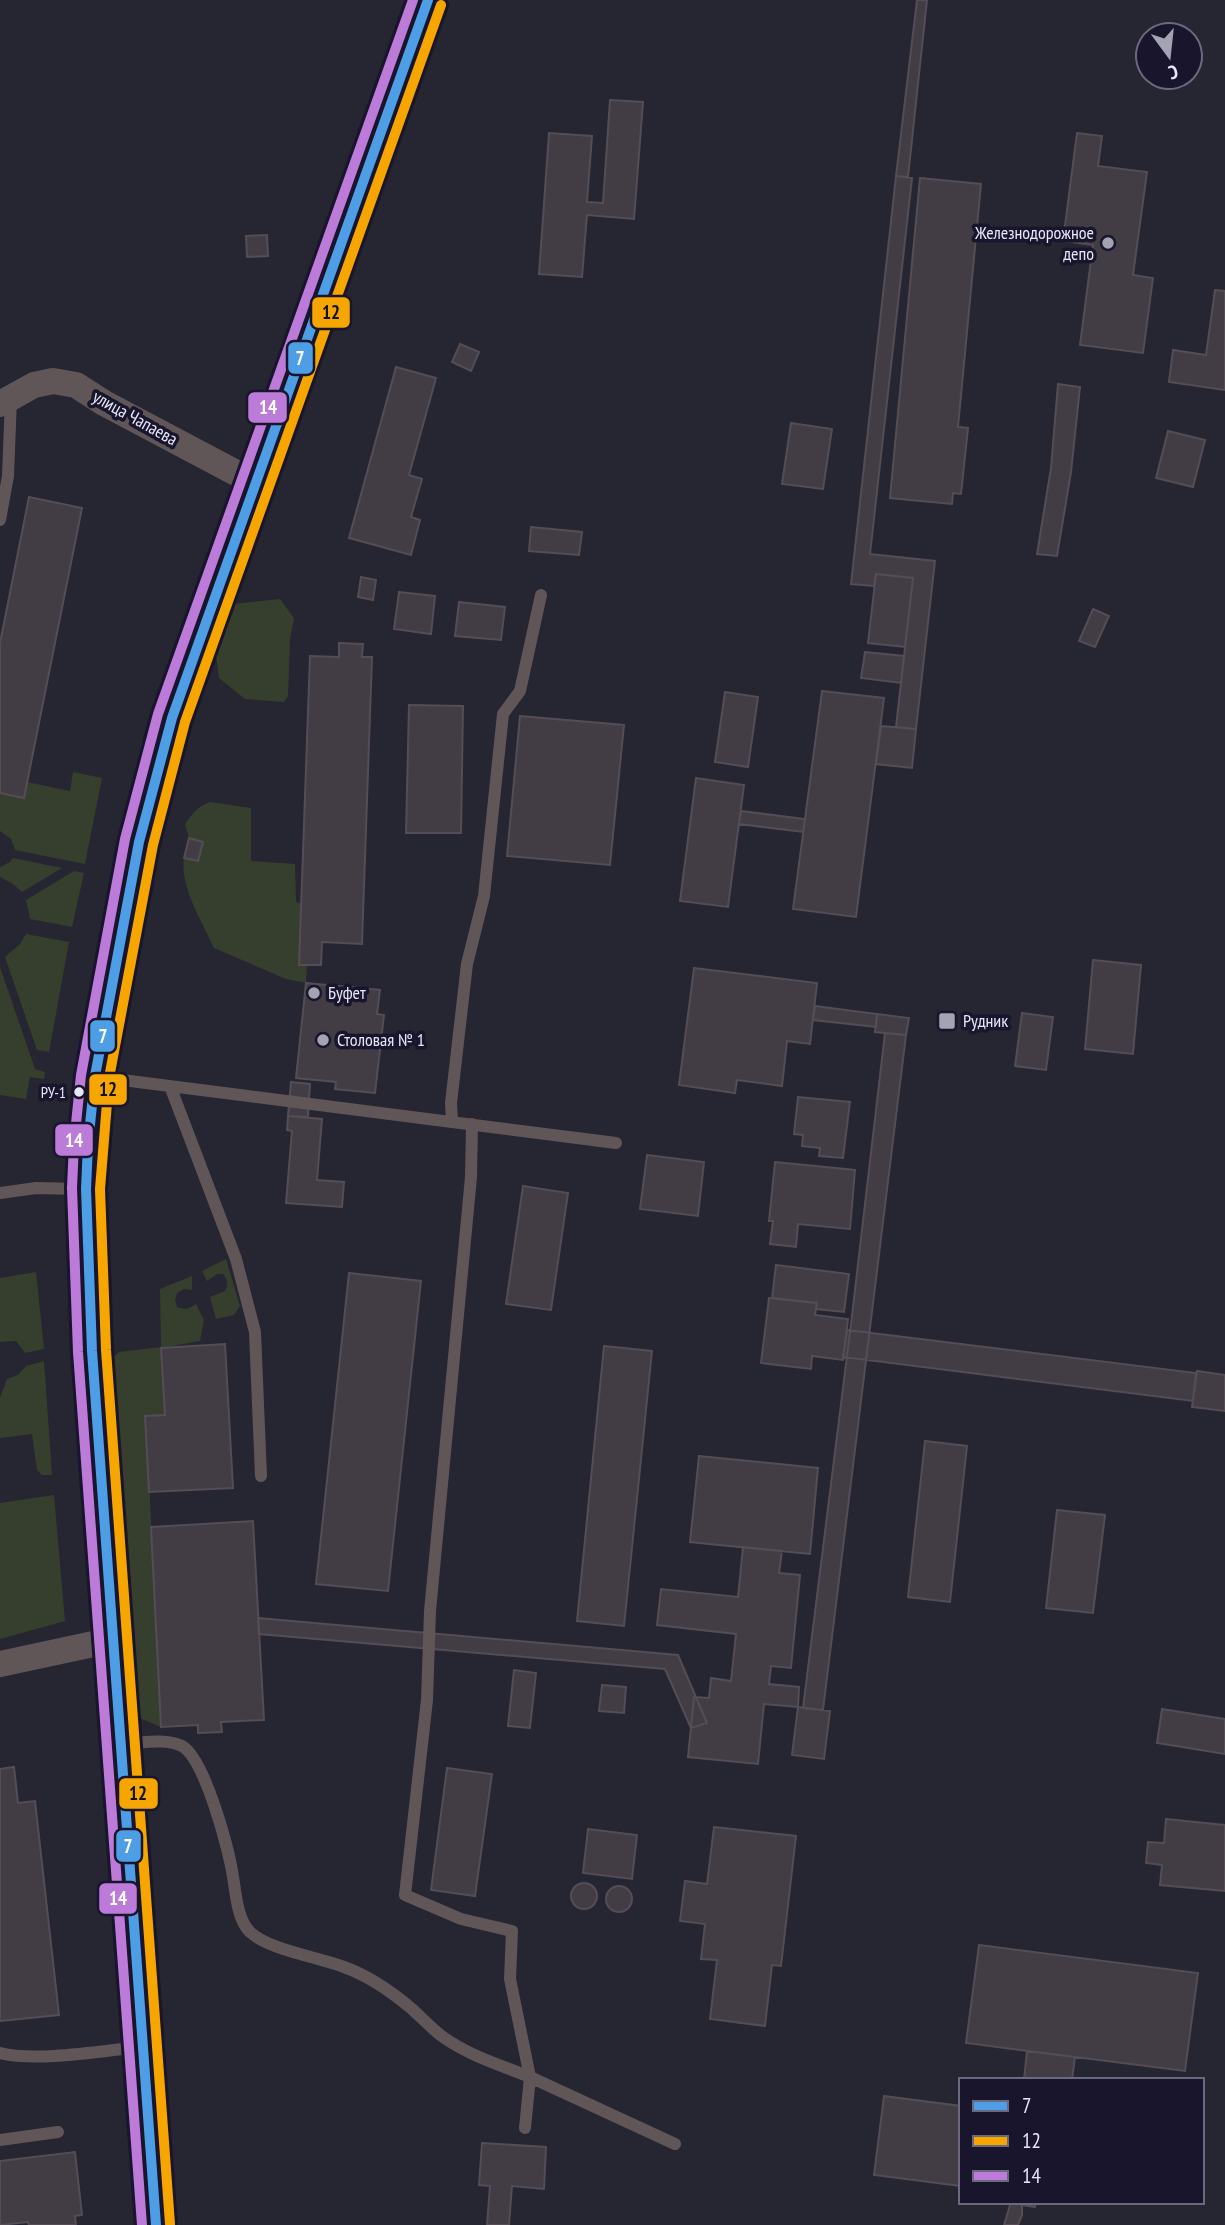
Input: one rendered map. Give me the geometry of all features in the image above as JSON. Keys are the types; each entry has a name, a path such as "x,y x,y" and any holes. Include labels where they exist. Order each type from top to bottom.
{"highway":[{"path":"156,2225 92,1351 86,1189 95,1076 139,842 172,718 428,0"}],"street":[{"name":"улица Чапаева","path":"4,394 53,381 76,385 104,403 255,483"},
{"path":"0,1664 112,1640"}],"lane":[{"path":"0,520 8,475 4,394"},
{"path":"452,1121 451,1103 466,977 484,896 503,714 520,691 541,595"},
{"path":"95,1076 616,1143"},
{"path":"170,1086 236,1259 250,1310 255,1332 261,1476"},
{"path":"472,1124 471,1177 430,1611 427,1700 405,1895 461,1919 512,1931 510,1979 530,2077 525,2128"},
{"path":"0,1193 36,1188 86,1189"},
{"path":"120,1744 173,1743 184,1747 192,1755 200,1769 225,1838 238,1904 243,1921 250,1932 275,1946 349,1969 390,1992 440,2035 460,2048 675,2144"},
{"path":"0,2053 65,2054 143,2047"},
{"path":"0,2140 58,2132"}],"green space":[{"path":"280,599 294,618 290,639 288,696 284,702 245,699 219,678 215,647 234,604"},
{"path":"73,772 102,778 85,864 15,850 11,839 0,831 0,793 24,798 27,782 70,791"},
{"path":"210,802 251,808 251,861 295,864 296,902 302,904 306,983 286,979 214,948 193,904 184,869 184,858 198,861 203,842 189,838 185,824 196,811"},
{"path":"13,858 62,868 22,892 0,877 0,867"},
{"path":"74,871 84,873 72,927 30,919 26,900"},
{"path":"26,934 69,942 49,1052 37,1050 5,957 20,944"},
{"path":"0,967 35,1069 45,1072 44,1079 30,1077 26,1099 0,1095"},
{"path":"226,1259 240,1306 234,1315 216,1319 210,1297 225,1291 227,1280 223,1274 217,1274 207,1281 202,1271"},
{"path":"36,1272 44,1349 25,1353 16,1341 0,1342 0,1278"},
{"path":"192,1276 192,1290 184,1289 177,1293 175,1300 177,1307 182,1308 196,1304 204,1320 200,1341 161,1348 165,1415 146,1417 161,1727 135,1716 111,1359 119,1352 161,1347 160,1289"},
{"path":"44,1361 52,1475 42,1475 37,1470 32,1434 0,1438 0,1398 7,1379 18,1375 26,1366"},
{"path":"54,1495 65,1621 0,1639 0,1503"}],"building":[{"path":"917,0 927,0 908,177 896,176"},
{"path":"610,100 643,102 634,219 587,215 582,277 539,274 549,133 592,136 587,202 603,203"},
{"name":"Железнодорожное депо","path":"1077,133 1102,136 1098,166 1147,172 1133,275 1153,278 1143,353 1080,345 1093,245 1063,241"},
{"path":"896,176 912,178 870,554 935,561 916,729 896,727 913,578 876,574 874,586 851,584"},
{"path":"920,178 981,184 958,427 968,428 961,494 953,493 952,504 890,498"},
{"path":"267,235 268,256 247,257 246,236"},
{"path":"1215,290 1225,291 1225,390 1169,382 1173,350 1206,355"},
{"path":"460,344 479,352 471,371 452,362"},
{"path":"396,367 436,378 409,475 422,479 411,517 420,520 411,555 349,538"},
{"path":"1058,384 1080,387 1071,472 1057,556 1037,554 1051,468"},
{"path":"791,423 832,429 823,489 782,484"},
{"path":"1168,431 1205,440 1193,487 1156,478"},
{"path":"29,497 82,508 24,798 0,793 0,643"},
{"path":"531,527 582,532 579,555 529,551"},
{"path":"876,574 913,578 905,647 868,643"},
{"path":"361,577 376,580 373,600 358,597"},
{"path":"399,592 435,596 431,634 394,629"},
{"path":"459,602 505,607 501,640 455,636"},
{"path":"1093,609 1109,616 1095,647 1079,641"},
{"path":"339,643 363,644 362,657 372,657 362,944 322,942 321,965 299,965 310,656 339,657"},
{"path":"865,652 904,656 901,683 861,678"},
{"path":"822,691 884,698 856,917 793,909"},
{"path":"725,692 758,697 748,767 715,762"},
{"path":"409,705 463,706 461,833 406,833"},
{"path":"520,716 624,725 610,865 507,856"},
{"path":"881,726 916,729 912,768 876,764"},
{"path":"696,778 744,785 728,907 680,901"},
{"path":"741,811 805,819 803,832 739,824"},
{"path":"189,838 203,842 198,861 184,858"},
{"path":"1093,960 1141,965 1133,1054 1085,1049"},
{"path":"694,968 817,983 810,1044 787,1041 782,1086 737,1080 735,1093 679,1085"},
{"path":"306,983 380,990 377,1014 384,1015 375,1093 335,1089 336,1082 296,1078"},
{"path":"815,1006 877,1014 876,1027 813,1020"},
{"path":"1022,1013 1053,1017 1046,1070 1015,1066"},
{"path":"877,1014 909,1018 906,1035 875,1032"},
{"path":"885,1033 906,1035 823,1710 803,1708 851,1324"},
{"path":"291,1082 310,1084 308,1117 288,1116"},
{"path":"798,1097 850,1102 843,1158 819,1156 820,1148 802,1146 803,1135 794,1134"},
{"path":"288,1116 322,1119 317,1180 344,1182 342,1207 286,1203 292,1131 287,1130"},
{"path":"647,1155 704,1162 698,1216 640,1209"},
{"path":"775,1162 855,1170 850,1229 798,1224 796,1247 770,1244 773,1221 769,1221"},
{"path":"523,1186 568,1193 551,1310 506,1304"},
{"path":"776,1265 849,1274 844,1312 816,1309 817,1303 772,1298"},
{"path":"349,1273 421,1281 388,1591 316,1584"},
{"path":"769,1298 817,1303 815,1315 848,1319 843,1360 812,1356 811,1369 761,1363"},
{"path":"847,1330 1196,1373 1193,1401 843,1357"},
{"path":"225,1344 233,1488 149,1492 145,1416 165,1415 161,1348"},
{"path":"604,1346 652,1351 624,1626 577,1621"},
{"path":"1197,1371 1225,1375 1225,1411 1192,1407"},
{"path":"925,1441 967,1446 950,1602 908,1597"},
{"path":"699,1456 818,1468 810,1554 690,1542"},
{"path":"1057,1510 1105,1515 1093,1613 1046,1608"},
{"path":"253,1521 264,1720 221,1722 222,1732 198,1733 198,1725 161,1727 151,1527"},
{"path":"743,1547 782,1551 779,1573 800,1575 791,1668 771,1666 769,1684 799,1687 798,1707 764,1704 758,1764 688,1757 694,1697 709,1698 711,1678 731,1681 736,1634 657,1625 661,1589 738,1597"},
{"path":"258,1618 678,1655 707,1723 691,1728 665,1669 259,1634"},
{"path":"514,1670 536,1673 530,1728 508,1726"},
{"path":"602,1685 626,1687 624,1713 599,1711"},
{"path":"798,1707 830,1711 824,1759 792,1755"},
{"path":"1162,1709 1225,1719 1225,1754 1157,1743"},
{"path":"14,1767 18,1803 35,1801 59,2015 0,2021 0,1769"},
{"path":"447,1768 492,1774 475,1896 431,1890"},
{"path":"1166,1819 1225,1825 1225,1891 1160,1885 1162,1865 1146,1863 1148,1842 1164,1843"},
{"path":"714,1827 796,1836 781,1966 772,1965 765,2026 710,2019 717,1960 701,1959 705,1924 680,1921 685,1881 707,1884"},
{"path":"588,1829 637,1835 632,1879 583,1873"},
{"path":"584,1883 593,1887 597,1896 593,1905 584,1909 575,1905 571,1896 575,1887"},
{"path":"619,1886 628,1890 632,1899 628,1908 619,1912 610,1908 606,1899 610,1890"},
{"path":"979,1945 1198,1973 1185,2071 966,2043"},
{"path":"1027,2051 1075,2057 1072,2078 1024,2078"},
{"path":"884,2096 959,2106 959,2186 874,2175"},
{"path":"482,2143 546,2147 544,2189 512,2186 509,2225 487,2225 490,2186 479,2185"},
{"path":"75,2152 82,2215 75,2216 76,2225 29,2225 28,2222 0,2225 0,2161"},
{"path":"1010,2204 1036,2204 1035,2207 1022,2205 1018,2225 1004,2225"}],"transit line":[{"name":"14","path":"142,2225 78,1352 72,1188 81,1075 125,839 158,714 413,0"},
{"name":"7","path":"156,2225 92,1351 86,1189 95,1076 139,842 172,718 428,0"},
{"name":"12","path":"170,2224 106,1350 100,1189 109,1078 153,845 185,722 441,5"}],"place":[{"name":"Железнодорожное депо","path":"1108,243"},
{"name":"Буфет","path":"314,993"},
{"name":"Рудник","path":"947,1021"},
{"name":"Столовая № 1","path":"323,1040"},
{"name":"РУ-1","path":"79,1092"}]}
